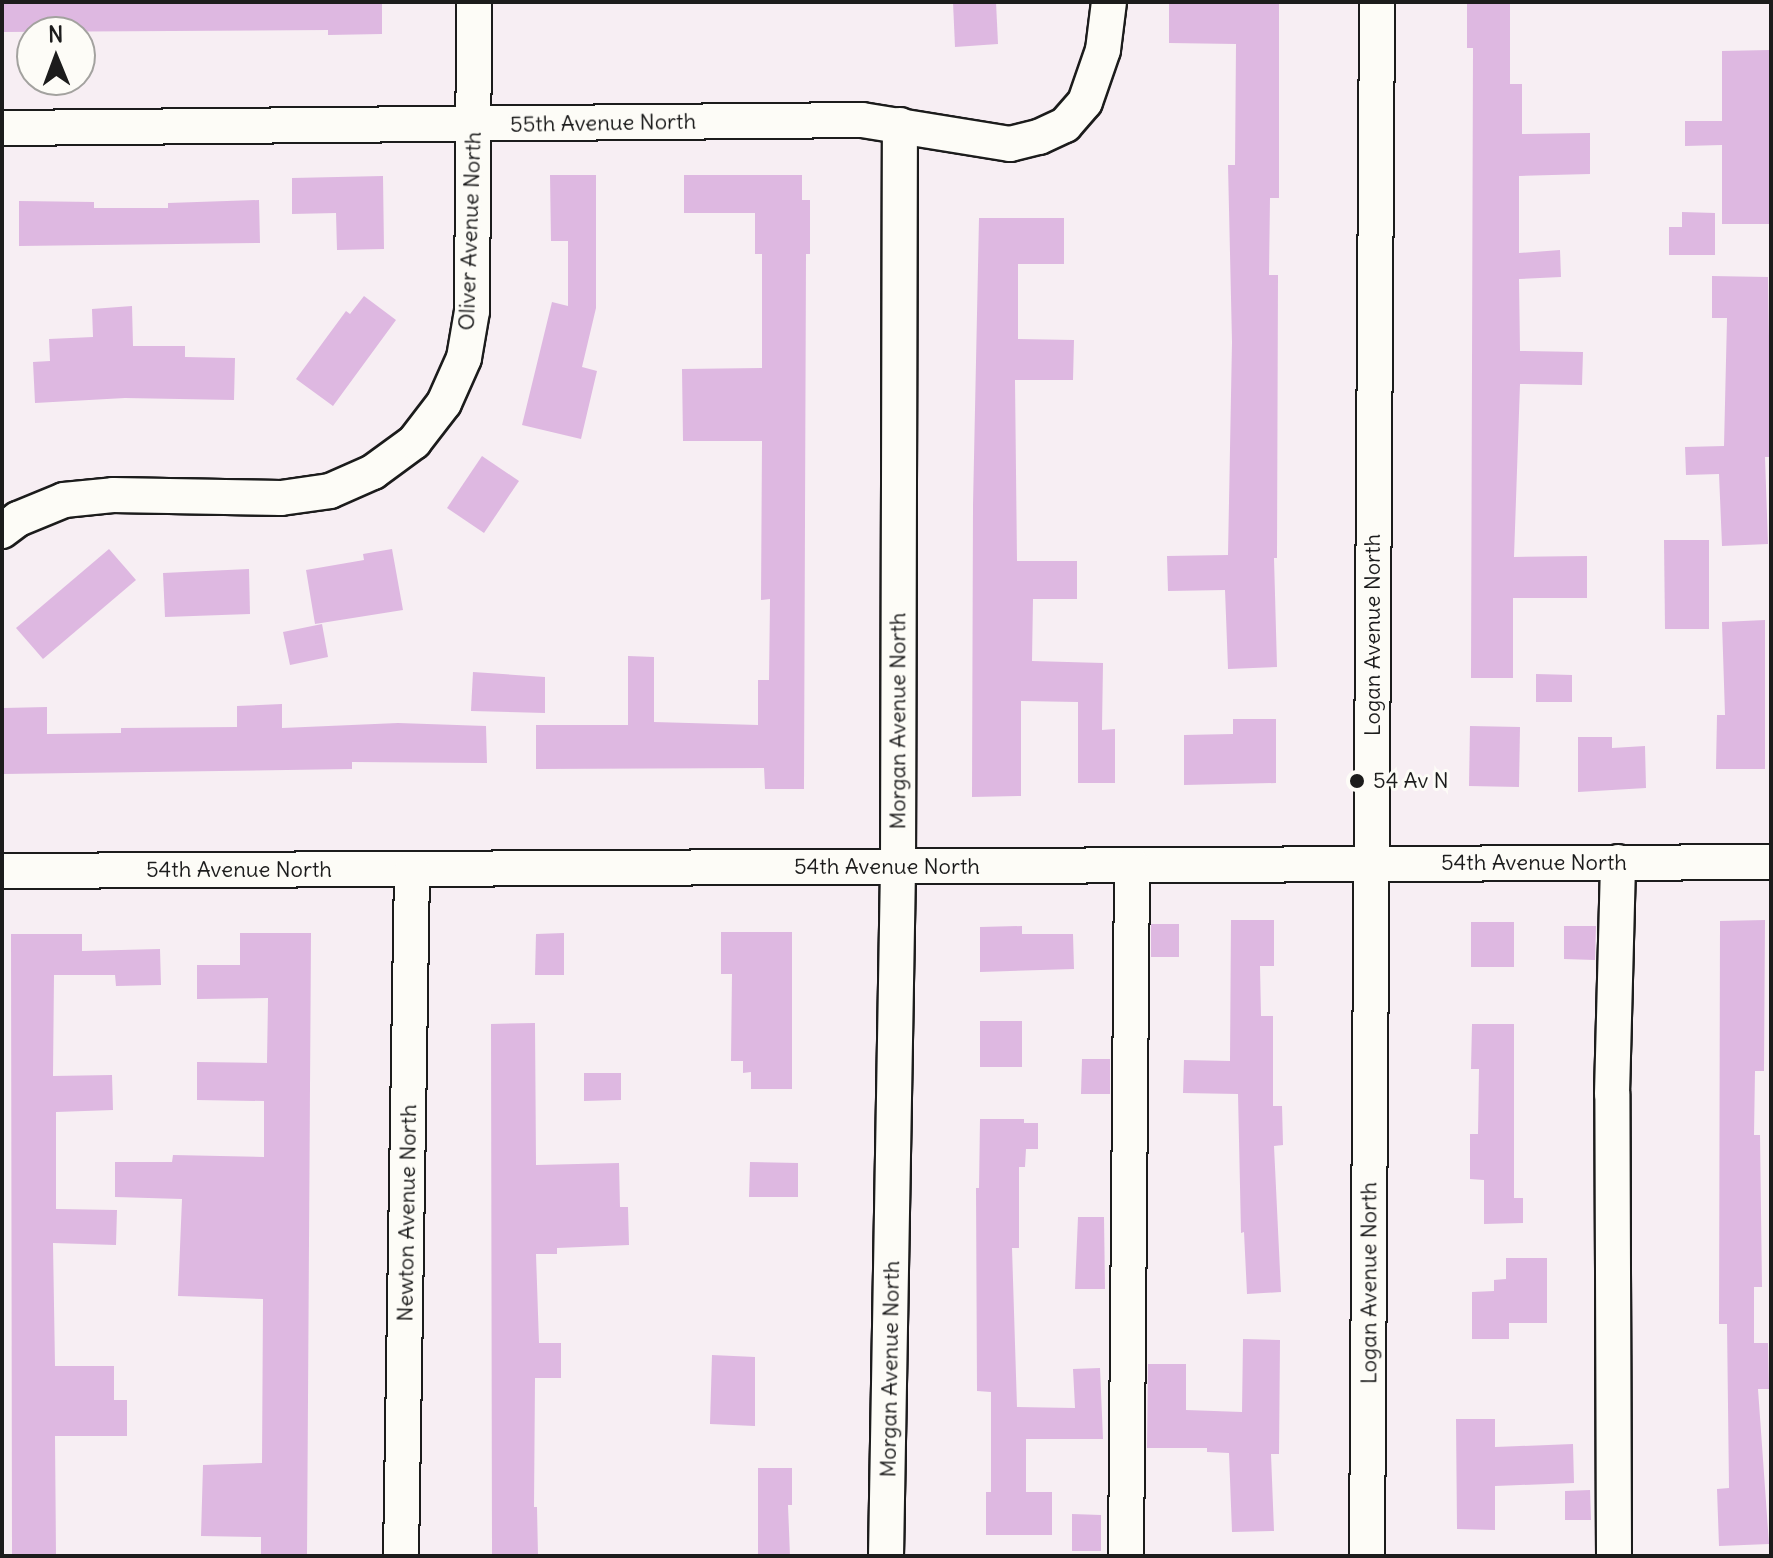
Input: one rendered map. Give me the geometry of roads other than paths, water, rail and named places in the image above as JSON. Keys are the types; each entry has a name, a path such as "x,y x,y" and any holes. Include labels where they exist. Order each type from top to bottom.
{"street":[{"name":"Oliver Avenue North","path":"2,531 18,519 64,500 113,495 281,498 330,491 373,472 414,442 444,403 464,358 472,311 474,2"},
{"name":"55th Avenue North","path":"2,128 862,120 1010,144 1039,137 1065,125 1085,102 1096,75 1109,2"},
{"name":"Logan Avenue North","path":"1367,1556 1377,2"},
{"name":"Morgan Avenue North","path":"886,1556 898,866 900,125"},
{"path":"1614,1556 1612,1094 1618,862"},
{"name":"54th Avenue North","path":"2,871 1771,862"},
{"path":"1126,1556 1132,865"},
{"name":"Newton Avenue North","path":"401,1556 412,870"}],"place":[{"name":"54 Av N","path":"1357,781"}]}
